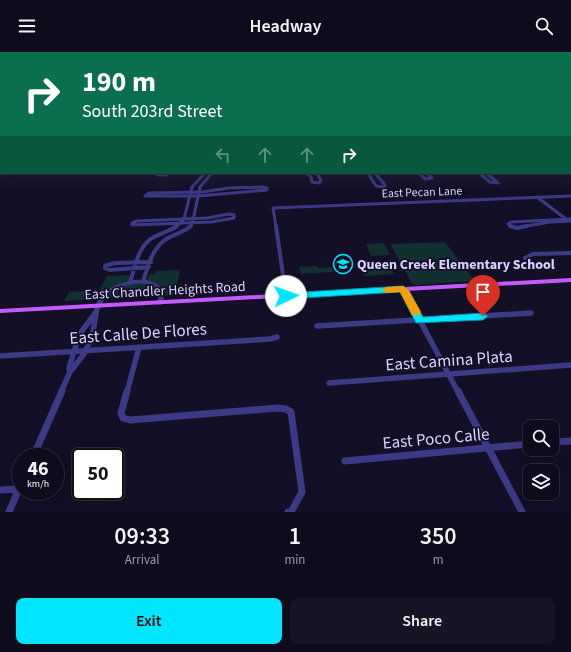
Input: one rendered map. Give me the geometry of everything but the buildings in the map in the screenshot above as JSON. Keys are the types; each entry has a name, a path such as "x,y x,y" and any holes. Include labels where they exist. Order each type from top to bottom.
{"main road":[{"name":"East Chandler Heights Road","path":"0,311 571,280"}],"street":[{"path":"158,174 161,176 166,174"},
{"path":"130,283 137,262 146,243 183,221 193,186 204,174"},
{"path":"143,282 156,247 159,243 188,228 193,220 201,186 211,174"},
{"path":"307,174 311,177 312,182 319,183 321,181 318,174"},
{"path":"369,174 375,174 385,185 384,187 376,186 369,174"},
{"path":"420,174 425,179 432,178 428,174"},
{"path":"480,174 490,182 498,183 487,174"},
{"path":"190,194 152,197 145,196 149,193 198,194 265,191 267,189 263,187 229,188 198,194"},
{"name":"East Pecan Lane","path":"286,296 273,208 571,196"},
{"path":"537,197 570,221"},
{"path":"183,221 137,221 132,223 133,226 136,226 193,220 229,214 235,216 232,219 193,220"},
{"path":"547,220 570,221 517,228 511,227 508,224 511,222 538,222 547,220"},
{"path":"538,222 542,224"},
{"path":"525,258 533,254 571,253"},
{"path":"148,268 110,270 105,268 105,266 115,263 150,262"},
{"path":"37,448 70,372 75,367 94,333 98,305 107,293 117,287 130,283 143,282 153,284 160,290 162,295 160,302"},
{"path":"403,289 522,512"},
{"path":"70,372 69,368 80,335 96,312"},
{"path":"317,326 530,313"},
{"name":"East Calle De Flores","path":"0,356 270,339 277,336"},
{"path":"139,347 121,413 123,418 130,420 278,408 286,409 291,412 302,492 292,512 288,512"},
{"name":"East Camina Plata","path":"329,383 571,365"},
{"path":"559,442 571,441"},
{"name":"East Poco Calle","path":"345,461 523,445"},
{"path":"0,490 12,488"},
{"path":"9,512 14,500"}],"green space":[{"path":"445,242 475,281 413,285 390,244"},
{"path":"384,243 390,255 371,256 366,244"},
{"path":"388,262 394,274 364,276 359,263"},
{"path":"317,266 318,268 332,267 333,272 301,274 299,267"},
{"path":"180,270 175,295 64,301 69,292 99,290 107,276 131,275 129,281 147,280 150,274 155,274 155,271"}],"slow traffic":[{"path":"386,290 403,289 416,312"}],"place":[{"name":"Queen Creek Elementary School","path":"343,264"}],"route":[{"path":"286,296 403,289 420,320 483,316"}]}
